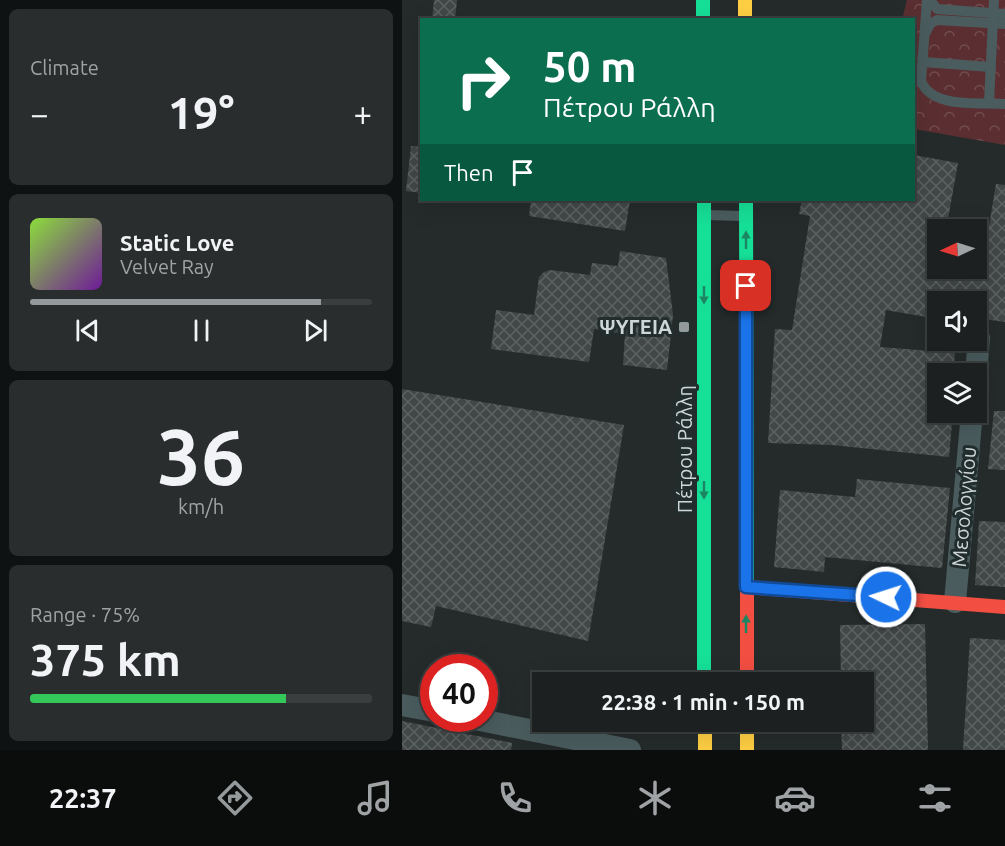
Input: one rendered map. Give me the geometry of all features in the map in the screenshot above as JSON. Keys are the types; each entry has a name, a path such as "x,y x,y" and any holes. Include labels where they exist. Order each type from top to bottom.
{"main road":[{"path":"703,0 703,18"},
{"path":"745,0 745,18"},
{"name":"Πέτρου Ράλλη","path":"704,201 704,672"},
{"path":"746,201 747,672"},
{"path":"746,587 1005,607"},
{"path":"705,732 705,750"},
{"path":"747,732 747,750"}],"street":[{"name":"Μεσολογγίου","path":"955,602 971,423"},
{"path":"402,705 420,708"},
{"path":"498,724 630,750"}],"lane":[{"path":"928,0 937,9 997,17 1005,24"},
{"path":"928,0 921,81 931,95 937,99 1005,104"},
{"path":"989,103 997,17 994,0"},
{"path":"925,35 930,24 937,20 997,17"},
{"path":"922,62 991,67"},
{"path":"704,215 746,216"}],"green space":[{"path":"907,0 1005,0 1005,145 915,129 915,18 902,18"}],"building":[{"path":"434,0 457,0 455,18 432,18"},
{"path":"411,146 420,147 420,193 406,191"},
{"path":"915,155 958,163 948,219 927,219 927,279 987,279 987,238 996,184 1005,185 1005,322 987,320 987,291 927,291 927,317 886,310 880,347 955,353 954,363 927,363 927,423 952,423 949,457 832,445 768,443 775,329 792,330 810,216 799,214 802,201 915,201"},
{"path":"531,201 630,201 625,231 529,216"},
{"path":"620,251 666,258 673,315 667,370 623,365 625,334 594,329 589,362 491,349 496,310 534,315 539,277 544,272 550,270 590,275 592,263 618,266"},
{"path":"402,389 624,425 588,641 436,606 431,627 402,621"},
{"path":"994,411 1005,411 1005,470 988,469"},
{"path":"857,479 950,488 942,568 825,557 824,572 774,567 780,490 855,497"},
{"path":"979,521 1005,522 1005,587 975,585"},
{"path":"925,624 928,750 842,750 841,732 874,732 874,672 841,672 840,625"},
{"path":"970,638 1005,640 1005,750 963,750"},
{"path":"402,721 420,725 420,732 457,732 512,743 511,750 402,750"}],"traffic: fast":[{"path":"703,0 703,18"},
{"path":"704,201 704,672"},
{"path":"746,201 747,582"}],"traffic: slow":[{"path":"745,0 745,18"},
{"path":"705,732 705,750"},
{"path":"747,732 747,750"}],"traffic: jam":[{"path":"747,582 747,672"},
{"path":"746,587 1005,607"}],"place":[{"name":"ΨΥΓΕΙΑ","path":"684,327"}],"route":[{"path":"746,286 746,587 886,597"}]}
